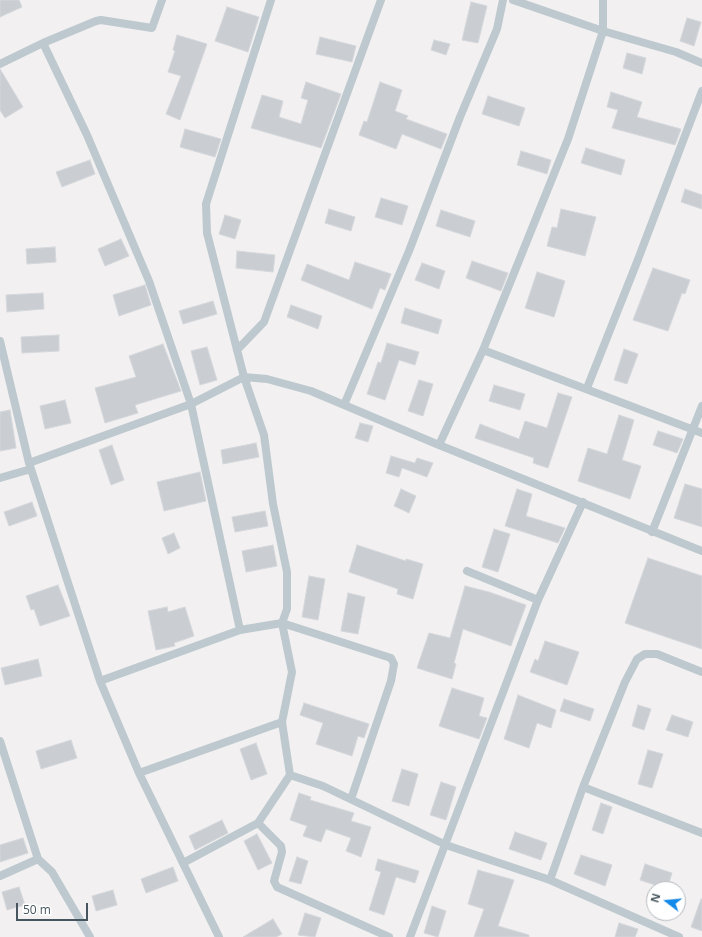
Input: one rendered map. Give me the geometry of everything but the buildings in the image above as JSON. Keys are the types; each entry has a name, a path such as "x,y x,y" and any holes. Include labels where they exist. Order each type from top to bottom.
{"street":[{"path":"0,64 43,43 101,20 152,28 162,0"},
{"path":"183,863 258,824 290,775 282,722 292,672 282,623 287,609 287,572 273,504 264,435 244,377 207,233 206,204 271,0"},
{"path":"237,350 264,322 381,0"},
{"path":"344,405 409,251 460,117 497,29 503,0"},
{"path":"513,0 603,31 676,52 702,63"},
{"path":"439,445 483,350 568,139 603,31 602,0"},
{"path":"43,43 88,135 149,281 191,404 240,630"},
{"path":"587,388 702,91"},
{"path":"0,341 30,466 100,681 139,773 219,937"},
{"path":"483,350 587,388 702,433"},
{"path":"0,478 191,404 244,377 267,379 311,391 439,445 702,551"},
{"path":"652,532 702,406"},
{"path":"410,937 538,600 583,502"},
{"path":"467,571 538,600"},
{"path":"100,681 240,630 282,623 392,658 394,661 391,681 351,799"},
{"path":"550,880 583,787 625,682 637,659 645,654 657,654 702,672"},
{"path":"139,773 282,722"},
{"path":"0,741 38,859 52,872 90,937"},
{"path":"290,775 323,786 446,845 550,880 679,937"},
{"path":"583,787 702,833"},
{"path":"258,824 281,846 282,852 274,881 277,886 389,937"},
{"path":"0,876 38,859"}]}
